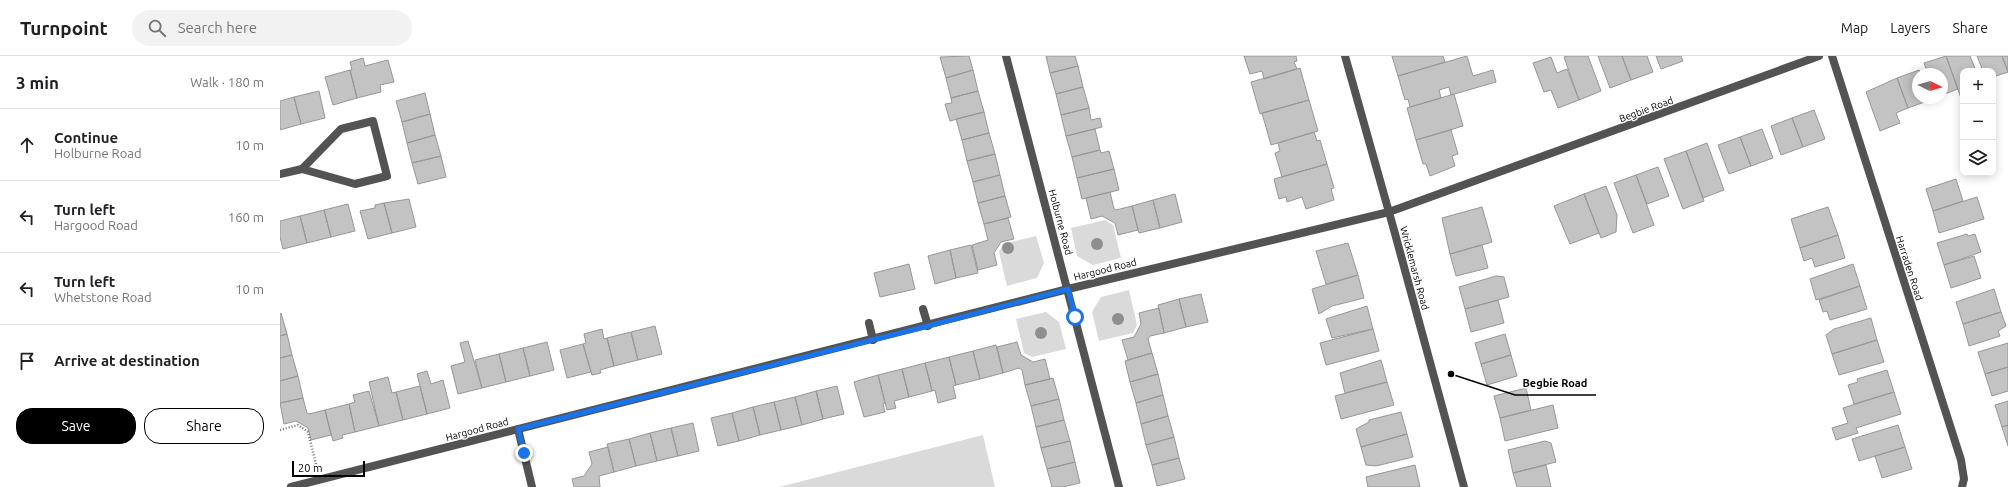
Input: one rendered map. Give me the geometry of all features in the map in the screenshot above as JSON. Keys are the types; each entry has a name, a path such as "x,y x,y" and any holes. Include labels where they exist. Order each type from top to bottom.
{"street":[{"name":"Holburne Road","path":"1006,56 1119,487"},
{"name":"Wricklemarsh Road","path":"1345,56 1464,487"},
{"name":"Begbie Road","path":"1389,212 1819,56"},
{"name":"Harraden Road","path":"1832,56 1961,460 1964,479 1962,487"},
{"path":"280,174 302,169 355,184 387,176 373,121 341,129 302,169"},
{"name":"Hargood Road","path":"291,487 928,326 1068,289 1389,212"},
{"path":"922,309 928,326"},
{"path":"868,323 873,340"},
{"path":"518,429 532,487"}],"path":[{"path":"280,430 298,425 308,432 320,480"}],"shaded area":[{"path":"1105,220 1113,225 1121,258 1093,265 1077,256 1071,228"},
{"path":"1036,236 1044,263 1037,278 1007,286 999,252 1003,244"},
{"path":"1129,290 1137,325 1133,333 1099,341 1092,312 1101,297"},
{"path":"1046,312 1059,322 1066,349 1032,357 1024,353 1016,319"},
{"path":"983,435 995,487 779,487"}],"building":[{"path":"969,56 973,70 946,78 940,57"},
{"path":"1046,56 1075,56 1078,66 1050,73"},
{"path":"1244,56 1296,56 1297,61 1294,62 1297,69 1264,79 1262,71 1250,74"},
{"path":"1392,56 1443,56 1445,62 1398,76"},
{"path":"1467,56 1473,76 1493,70 1496,82 1451,95 1449,87 1439,90 1441,98 1410,107 1408,99 1405,100 1398,76"},
{"path":"1588,56 1601,91 1579,100 1564,57"},
{"path":"1598,56 1622,56 1631,80 1610,88"},
{"path":"1622,56 1647,56 1653,72 1631,80"},
{"path":"1656,56 1681,56 1683,61 1661,69"},
{"path":"1946,56 1970,56 1975,68 1960,68 1960,95"},
{"path":"1946,56 1958,89 1948,93 1948,68 1926,68 1924,63"},
{"path":"1977,56 2002,56 2008,72 1996,76 1996,68 1982,68"},
{"path":"2002,56 2008,56 2008,72"},
{"path":"1551,57 1557,73 1567,69 1579,100 1558,108 1551,90 1544,92 1533,63"},
{"path":"363,58 365,66 388,60 394,82 380,85 381,92 357,98 350,70 352,70 350,62"},
{"path":"1078,66 1083,87 1056,94 1050,73"},
{"path":"1300,68 1309,100 1260,114 1251,82"},
{"path":"350,70 357,98 333,105 325,77"},
{"path":"973,70 978,91 951,98 946,78"},
{"path":"1912,73 1912,104 1919,104 1908,108 1897,78"},
{"path":"1897,78 1908,108 1896,113 1900,123 1880,131 1866,92"},
{"path":"1083,87 1089,108 1061,115 1056,94"},
{"path":"319,91 325,118 301,124 294,97"},
{"path":"978,91 984,112 950,121 945,104 952,103 951,98"},
{"path":"425,93 430,114 402,122 396,101"},
{"path":"1454,94 1463,126 1416,140 1407,108"},
{"path":"294,97 301,124 280,130 280,101"},
{"path":"1309,100 1318,131 1271,145 1262,113"},
{"path":"1089,108 1091,120 1100,118 1102,127 1066,136 1061,115"},
{"path":"1814,110 1825,139 1803,147 1792,118"},
{"path":"984,112 989,133 962,140 956,119"},
{"path":"430,114 435,135 407,143 402,122"},
{"path":"1792,118 1803,147 1781,155 1771,126"},
{"path":"1095,129 1100,150 1072,157 1066,136"},
{"path":"1762,129 1773,158 1751,166 1740,137"},
{"path":"1451,130 1458,154 1452,156 1455,166 1430,176 1426,164 1423,164 1416,140"},
{"path":"1314,132 1317,141 1320,140 1327,164 1282,177 1275,153 1280,151 1278,143"},
{"path":"989,133 995,154 967,161 962,140"},
{"path":"435,135 441,156 412,163 407,143"},
{"path":"1740,137 1751,166 1729,174 1718,145"},
{"path":"1707,143 1724,190 1703,198 1686,151"},
{"path":"1100,150 1101,153 1109,151 1114,169 1077,178 1072,157"},
{"path":"1686,151 1704,201 1683,209 1664,159"},
{"path":"995,154 1000,175 973,182 967,161"},
{"path":"441,156 446,177 418,184 412,163"},
{"path":"1327,164 1334,188 1331,189 1334,200 1306,209 1302,197 1287,202 1286,197 1279,199 1274,179"},
{"path":"1658,167 1669,196 1647,204 1636,175"},
{"path":"1114,169 1119,190 1082,199 1077,178"},
{"path":"1000,175 1005,196 978,203 973,182"},
{"path":"1636,175 1654,225 1633,233 1614,183"},
{"path":"1956,179 1963,201 1933,211 1926,189"},
{"path":"1606,186 1617,215 1616,232 1601,238 1584,194"},
{"path":"1110,192 1114,209 1116,210 1132,206 1138,230 1118,235 1115,223 1102,216 1091,219 1086,198"},
{"path":"1175,194 1182,222 1160,228 1153,200"},
{"path":"1584,194 1599,233 1570,244 1554,206"},
{"path":"1005,196 1011,217 984,224 978,203"},
{"path":"1977,197 1984,219 1939,233 1933,211"},
{"path":"409,199 416,227 392,233 384,203"},
{"path":"1153,200 1160,228 1139,233 1132,206"},
{"path":"384,203 392,233 368,239 360,211 375,208 375,205"},
{"path":"348,204 355,231 331,237 324,210"},
{"path":"1482,207 1492,242 1450,254 1442,218"},
{"path":"1828,207 1838,235 1800,248 1791,219"},
{"path":"324,210 331,237 307,243 300,216"},
{"path":"300,216 307,243 283,249 280,237 280,221"},
{"path":"1008,218 1014,239 1001,242 994,253 997,265 978,270 972,245 988,240 984,224"},
{"path":"1967,234 1968,236 1975,234 1981,252 1944,265 1937,243"},
{"path":"1838,235 1845,258 1815,267 1812,258 1804,261 1800,248"},
{"path":"1348,243 1358,275 1326,284 1316,251"},
{"path":"971,245 978,273 956,278 950,250"},
{"path":"1482,245 1488,268 1456,276 1450,254"},
{"path":"950,250 956,278 935,284 928,256"},
{"path":"1974,256 1981,278 1951,288 1944,265"},
{"path":"909,264 915,289 880,297 874,273"},
{"path":"1853,264 1860,286 1816,300 1810,279"},
{"path":"1358,275 1364,298 1332,306 1319,314 1312,289"},
{"path":"1496,276 1504,277 1509,297 1465,309 1459,287"},
{"path":"1860,286 1867,309 1830,320 1827,311 1823,312 1819,300"},
{"path":"1994,289 2001,312 1963,324 1956,302"},
{"path":"1201,294 1208,322 1186,327 1179,299"},
{"path":"1179,299 1186,327 1164,333 1158,305"},
{"path":"1498,300 1504,323 1471,332 1465,309"},
{"path":"1367,306 1373,329 1332,338 1326,319"},
{"path":"1159,308 1164,333 1150,336 1148,339 1152,353 1128,360 1122,340 1134,337 1141,324 1139,313"},
{"path":"2001,312 2006,326 1998,331 2000,336 1969,346 1963,324"},
{"path":"281,313 287,334 280,336 280,314"},
{"path":"1871,318 1877,340 1832,354 1826,335 1834,329"},
{"path":"655,326 662,354 638,360 631,332"},
{"path":"602,329 604,339 607,338 614,366 600,370 601,373 592,375 583,344 586,343 584,334"},
{"path":"1373,329 1379,351 1326,365 1320,343"},
{"path":"631,332 638,360 614,366 607,338"},
{"path":"287,334 292,355 280,358 280,336"},
{"path":"1505,334 1511,355 1481,364 1475,343"},
{"path":"1877,340 1884,362 1839,375 1832,354"},
{"path":"468,341 482,388 458,394 451,366 465,362 460,343"},
{"path":"547,342 554,370 530,376 523,348"},
{"path":"1017,342 1021,355 1033,362 1045,359 1050,379 1025,385 1022,370 1019,368 1003,373 997,347"},
{"path":"2008,343 2008,367 1985,374 1978,352"},
{"path":"583,344 591,372 567,378 560,350"},
{"path":"996,345 1003,373 980,379 973,351"},
{"path":"523,348 530,376 506,382 499,354"},
{"path":"973,351 980,379 956,385 949,357"},
{"path":"1152,353 1158,374 1130,382 1125,361"},
{"path":"499,354 506,382 482,388 475,360"},
{"path":"292,355 298,376 280,381 280,358"},
{"path":"1511,355 1517,376 1487,385 1481,364"},
{"path":"949,357 956,385 953,386 956,398 938,403 935,390 932,391 925,363"},
{"path":"1381,360 1387,382 1345,393 1340,373"},
{"path":"925,363 932,391 909,397 902,369"},
{"path":"2008,367 2008,391 1992,396 1985,374"},
{"path":"902,369 909,397 894,401 896,408 887,410 878,375"},
{"path":"1887,370 1894,392 1854,404 1848,385 1858,382 1857,379"},
{"path":"427,371 431,384 443,380 450,408 427,414 417,374"},
{"path":"1158,374 1163,395 1136,403 1130,382"},
{"path":"878,375 885,403 883,404 885,412 864,417 854,382"},
{"path":"298,376 303,398 280,403 280,381"},
{"path":"388,377 392,393 396,392 403,420 379,426 369,382"},
{"path":"1053,378 1059,399 1031,406 1025,385"},
{"path":"1387,382 1394,405 1341,419 1335,396"},
{"path":"420,386 427,414 403,420 396,392"},
{"path":"837,386 844,414 823,419 816,391"},
{"path":"1526,388 1531,410 1500,418 1494,396"},
{"path":"369,391 379,426 355,432 349,404 355,402 353,395"},
{"path":"816,391 823,419 802,425 795,397"},
{"path":"1894,392 1901,414 1856,428 1858,433 1836,440 1832,428 1848,423 1843,408"},
{"path":"1163,395 1168,416 1141,424 1136,403"},
{"path":"795,397 802,425 781,430 774,402"},
{"path":"303,398 307,413 309,414 325,410 331,435 311,440 308,428 296,421 284,424 280,403"},
{"path":"1059,399 1064,420 1036,427 1031,406"},
{"path":"2008,401 2008,425 2002,427 1995,405"},
{"path":"774,402 781,430 760,435 753,407"},
{"path":"349,404 355,432 342,435 343,438 333,441 325,410"},
{"path":"1553,405 1558,428 1505,441 1500,418"},
{"path":"753,407 760,435 739,441 732,413"},
{"path":"1401,412 1407,434 1361,447 1356,429 1369,422 1369,420"},
{"path":"732,413 739,441 718,446 711,418"},
{"path":"1168,416 1174,437 1146,445 1141,424"},
{"path":"1064,420 1070,441 1041,448 1036,427"},
{"path":"693,423 699,451 678,456 671,428"},
{"path":"1898,425 1905,447 1859,461 1852,439"},
{"path":"2008,425 2008,446 2002,427"},
{"path":"671,428 678,456 657,461 650,433"},
{"path":"650,433 657,461 636,466 629,439"},
{"path":"1407,434 1413,457 1376,466 1366,465 1361,447"},
{"path":"1174,437 1179,458 1152,465 1146,445"},
{"path":"629,439 636,466 614,472 607,444"},
{"path":"1070,441 1075,462 1047,469 1041,448"},
{"path":"1545,441 1551,443 1556,462 1513,473 1508,450"},
{"path":"608,447 614,472 599,476 600,487 574,487 572,479 584,476 592,464 589,452"},
{"path":"1905,447 1912,469 1882,478 1875,456"},
{"path":"1179,458 1185,479 1157,486 1152,465"},
{"path":"1075,462 1080,483 1063,487 1052,487 1047,469"},
{"path":"1415,465 1420,487 1368,487 1366,477"},
{"path":"1546,465 1551,487 1517,487 1513,473"}],"place":[{"name":"Begbie Road","path":"1451,374"}],"route":[{"path":"524,453 518,429 928,326 1068,289 1075,317"}]}
